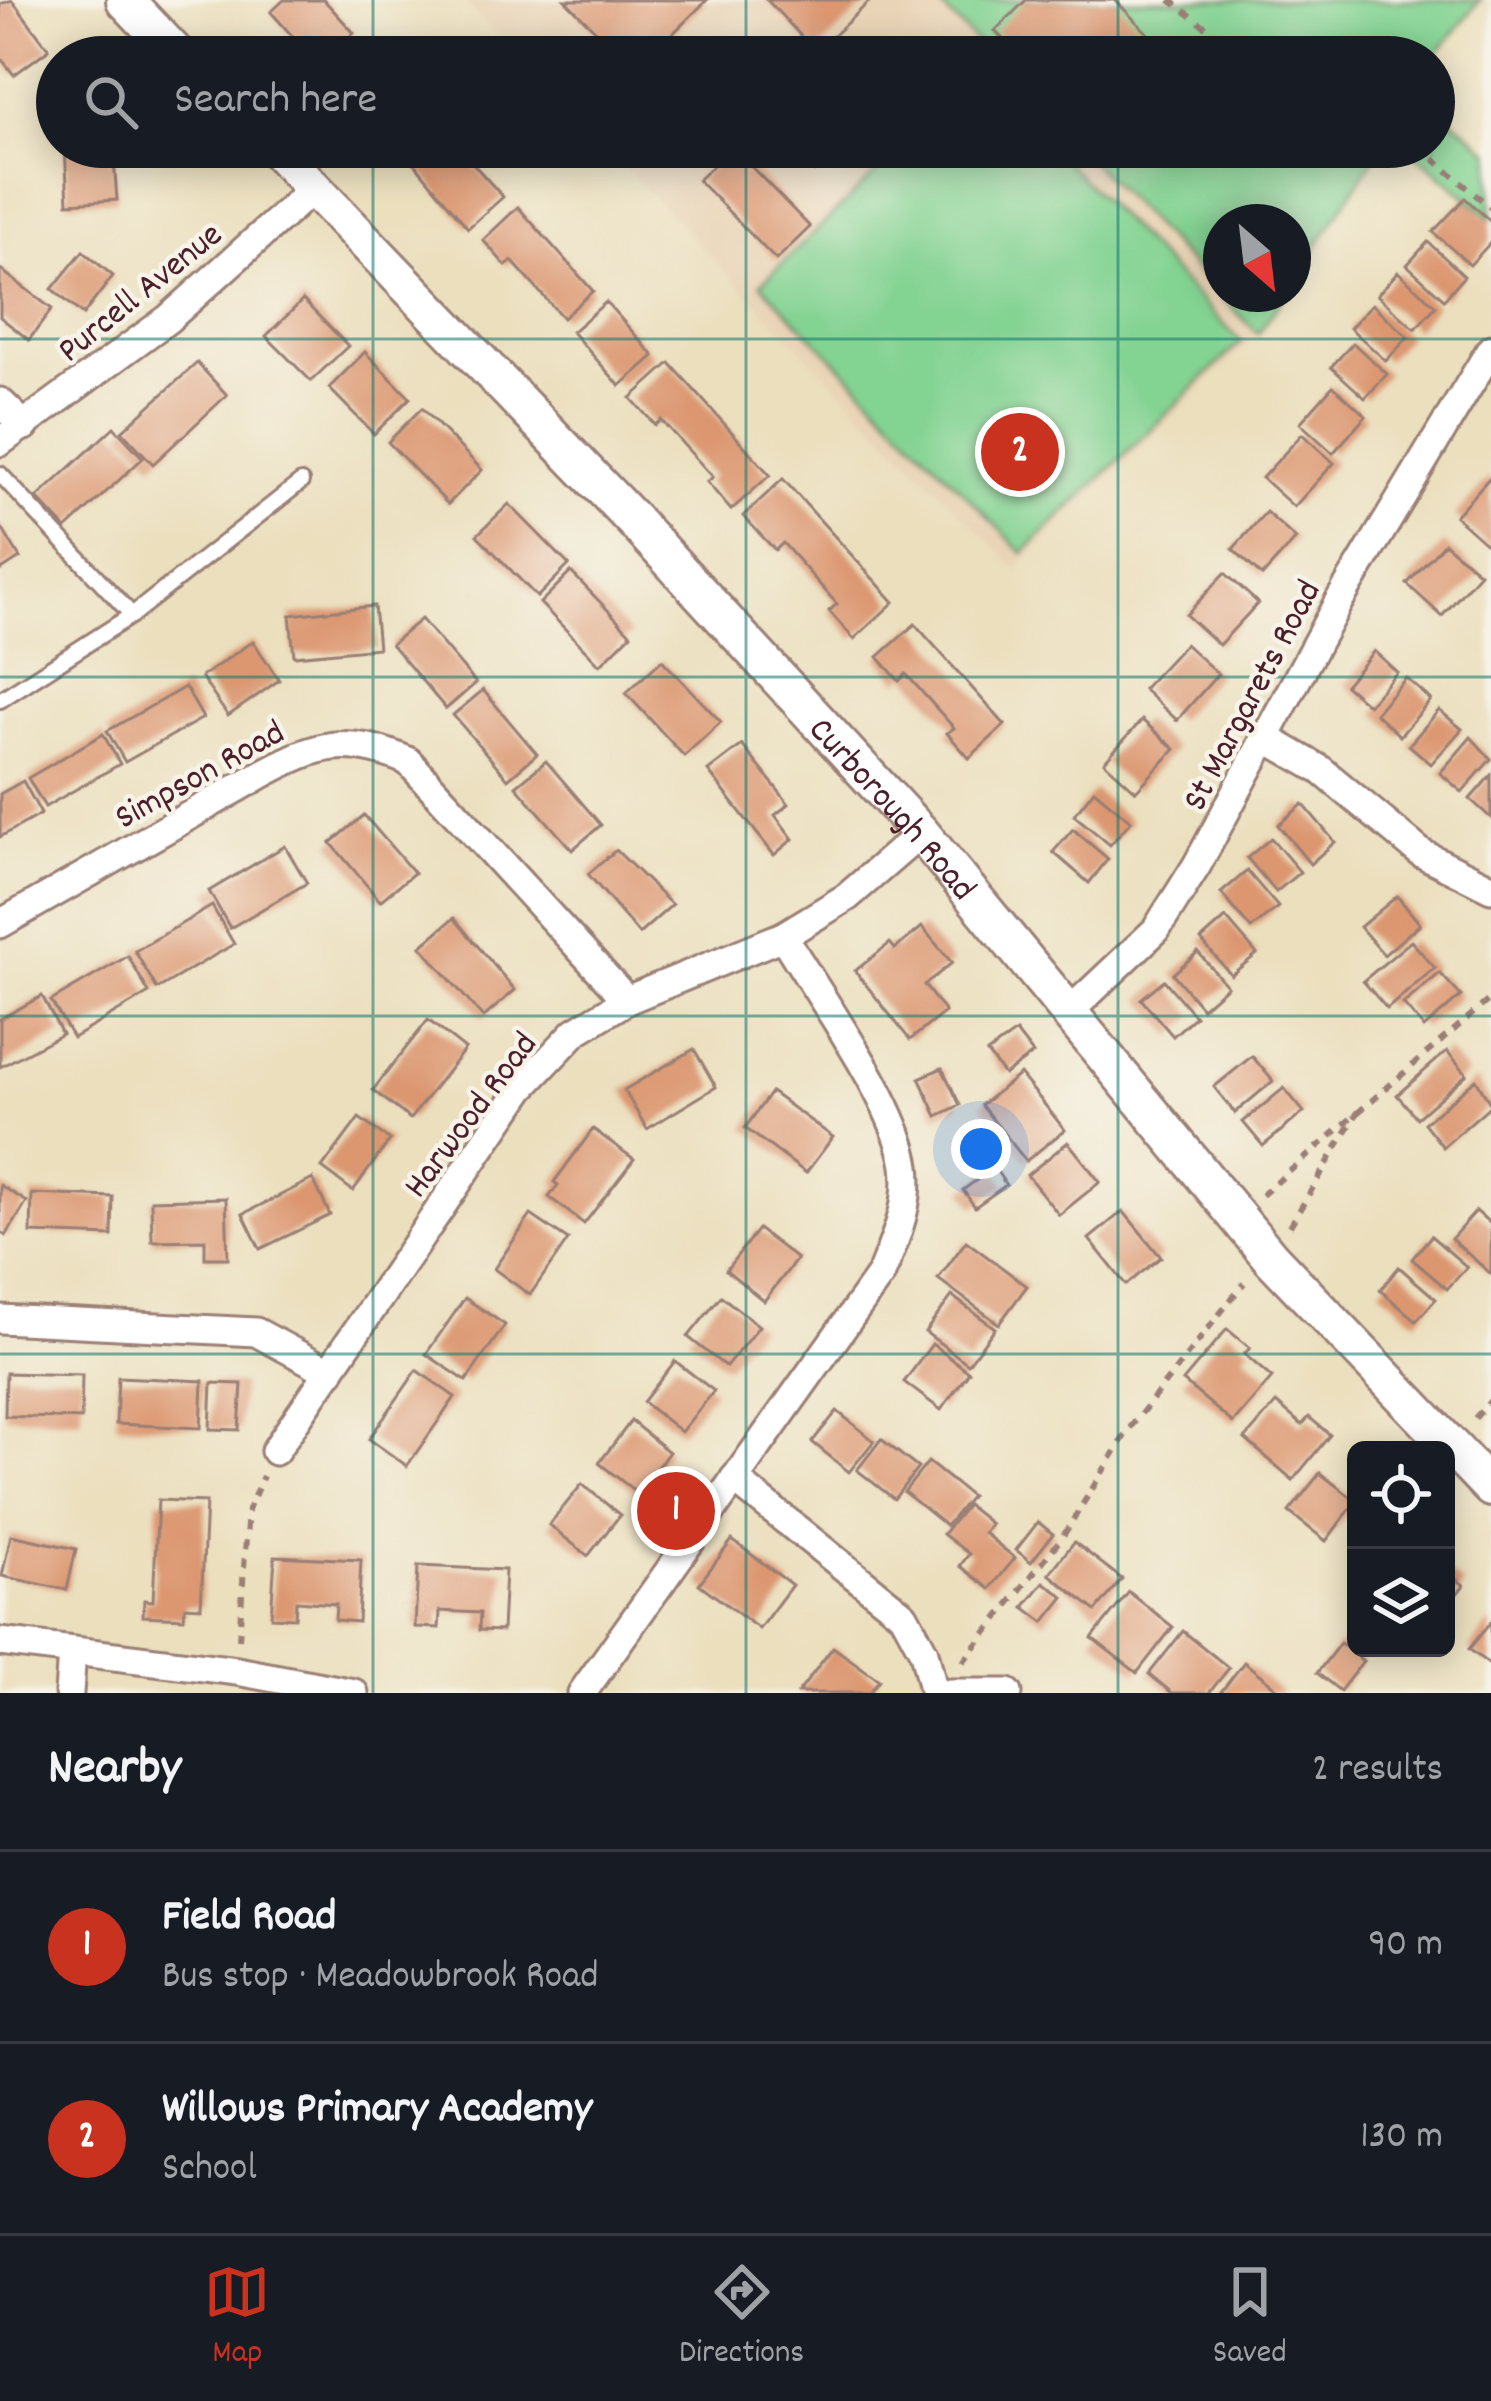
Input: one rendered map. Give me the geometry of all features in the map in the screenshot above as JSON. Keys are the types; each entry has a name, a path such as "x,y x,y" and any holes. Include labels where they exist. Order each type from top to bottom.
{"street":[{"path":"125,0 159,36"},
{"name":"Curborough Road","path":"297,168 921,833 1271,1258 1491,1488"},
{"name":"Purcell Avenue","path":"0,442 168,319 316,186"},
{"name":"St Margarets Road","path":"1070,1010 1156,930 1339,601 1476,396 1491,349"},
{"path":"0,402 25,426"},
{"path":"1266,737 1321,770 1421,853 1491,888"},
{"name":"Simpson Road","path":"0,925 298,754 341,742 375,747 408,761 627,1000"},
{"name":"Harwood Road","path":"274,1451 522,1088 575,1032 627,1000 783,936 847,897 921,833"},
{"path":"582,1693 881,1274 904,1220 906,1165 880,1100 783,936"},
{"path":"0,1319 256,1332 330,1372"},
{"path":"734,1480 904,1615 945,1687 1008,1693"},
{"path":"0,1642 238,1671 354,1693"},
{"path":"69,1693 72,1652"}],"lane":[{"path":"0,474 132,615"},
{"path":"0,700 132,615 301,482"}],"path":[{"path":"1170,0 1218,36"},
{"path":"1444,168 1491,208"},
{"path":"1238,1216 1491,998"},
{"path":"945,1687 1063,1536 1129,1429 1235,1291 1271,1258 1358,1112"},
{"path":"238,1671 248,1510 274,1451"}],"shaded area":[{"path":"462,0 935,0 970,36 497,36"},
{"path":"625,168 1097,168 1203,277 1203,312 1237,312 1258,334 1016,569"}],"green space":[{"path":"935,0 1480,0 1451,36 970,36"},
{"path":"1455,122 1491,152 1491,218 1433,168 1455,168"},
{"path":"881,168 1071,168 1203,303 1203,312 1212,312 1241,342 1023,553 761,284"},
{"path":"1097,168 1368,168 1311,255 1311,204 1203,204 1203,277"},
{"path":"1237,312 1273,312 1258,334"}],"building":[{"path":"12,0 39,36 36,59 14,75 0,57 0,4"},
{"path":"284,0 324,0 354,33 292,36 271,12"},
{"path":"565,0 707,0 670,36 601,36"},
{"path":"767,0 871,0 833,36 801,36"},
{"path":"1026,0 1115,0 1150,36 1000,36 995,31"},
{"path":"66,168 115,168 117,200 68,203"},
{"path":"418,168 477,168 503,197 468,228"},
{"path":"710,168 752,168 810,227 776,260 698,180"},
{"path":"1465,198 1491,222 1491,242 1470,265 1433,232"},
{"path":"518,207 593,291 563,318 512,261 506,266 483,240"},
{"path":"1428,242 1464,276 1444,299 1407,265"},
{"path":"83,251 113,276 83,315 52,289"},
{"path":"0,269 52,309 29,340 0,317"},
{"path":"1398,272 1436,306 1415,329 1377,295"},
{"path":"303,300 348,346 311,381 266,336"},
{"path":"606,302 654,356 620,386 572,332"},
{"path":"1372,304 1408,337 1386,361 1350,328"},
{"path":"1353,343 1387,374 1365,398 1331,367"},
{"path":"365,352 410,398 374,434 329,388"},
{"path":"197,363 227,395 153,464 122,431"},
{"path":"670,363 770,475 731,510 707,482 713,477 661,420 655,425 631,398"},
{"path":"1333,386 1366,416 1333,453 1300,423"},
{"path":"422,408 482,470 448,504 388,442"},
{"path":"114,427 143,458 66,529 37,498"},
{"path":"1302,434 1334,463 1294,507 1262,478"},
{"path":"1491,476 1491,548 1455,516"},
{"path":"783,479 894,602 854,639 829,611 837,604 783,543 775,550 743,516"},
{"path":"509,504 569,565 537,597 477,535"},
{"path":"1266,512 1296,539 1262,576 1233,549"},
{"path":"0,525 20,558 0,571"},
{"path":"1444,543 1480,573 1442,616 1407,584"},
{"path":"571,572 631,634 600,665 540,603"},
{"path":"1225,573 1258,603 1219,645 1186,615"},
{"path":"374,606 378,648 294,656 290,615"},
{"path":"421,619 476,683 446,709 391,644"},
{"path":"915,624 1005,725 969,758 947,733 954,728 906,674 899,681 878,657"},
{"path":"253,641 279,680 228,716 201,677"},
{"path":"1185,644 1218,674 1177,720 1143,689"},
{"path":"1374,651 1397,672 1368,705 1345,685"},
{"path":"662,660 721,722 684,756 626,693"},
{"path":"1406,678 1431,700 1400,736 1375,713"},
{"path":"185,687 203,718 125,762 107,731"},
{"path":"483,690 537,754 508,779 453,715"},
{"path":"1439,710 1462,729 1431,764 1409,745"},
{"path":"1142,720 1175,749 1136,791 1104,762"},
{"path":"103,734 120,764 45,807 28,778"},
{"path":"1471,737 1491,759 1462,792 1440,773"},
{"path":"742,745 789,804 775,815 793,839 774,855 708,771"},
{"path":"546,761 601,825 572,850 516,786"},
{"path":"1491,775 1491,818 1470,799"},
{"path":"23,781 41,814 0,837 0,794"},
{"path":"1094,790 1131,821 1110,845 1074,815"},
{"path":"1303,804 1335,842 1310,864 1278,825"},
{"path":"364,815 414,873 380,901 331,843"},
{"path":"1073,829 1108,859 1089,883 1053,852"},
{"path":"1271,838 1300,872 1276,892 1247,858"},
{"path":"285,846 307,883 230,928 209,891"},
{"path":"616,850 672,905 639,934 588,874"},
{"path":"1247,871 1278,907 1251,929 1221,893"},
{"path":"1397,896 1420,924 1384,955 1360,927"},
{"path":"212,906 234,944 157,989 135,951"},
{"path":"454,918 515,990 483,1018 421,946"},
{"path":"1226,918 1257,954 1231,975 1201,940"},
{"path":"922,927 952,963 924,985 945,1012 910,1040 855,971 890,943 895,949"},
{"path":"1411,941 1435,968 1387,1009 1363,981"},
{"path":"1198,952 1227,986 1202,1008 1173,974"},
{"path":"128,956 149,993 73,1038 51,1001"},
{"path":"1440,973 1461,996 1424,1028 1403,1004"},
{"path":"1164,980 1195,1016 1173,1036 1141,999"},
{"path":"42,996 62,1034 0,1067 0,1019"},
{"path":"428,1020 465,1049 410,1119 373,1090"},
{"path":"1016,1032 1033,1054 1004,1075 987,1053"},
{"path":"694,1049 716,1087 647,1129 624,1090"},
{"path":"1447,1051 1467,1074 1417,1118 1397,1095"},
{"path":"1252,1056 1273,1081 1235,1113 1214,1087"},
{"path":"942,1068 960,1105 937,1116 919,1078"},
{"path":"1020,1074 1065,1130 1026,1161 981,1105"},
{"path":"1476,1079 1491,1105 1443,1147 1424,1123"},
{"path":"1284,1088 1304,1112 1263,1146 1243,1122"},
{"path":"771,1092 833,1137 806,1173 745,1128"},
{"path":"359,1118 390,1140 353,1191 322,1168"},
{"path":"593,1129 634,1159 584,1224 549,1197 558,1185 554,1182"},
{"path":"1068,1142 1100,1182 1059,1215 1027,1175"},
{"path":"994,1167 1006,1185 975,1207 963,1190"},
{"path":"313,1179 330,1215 260,1249 243,1214"},
{"path":"0,1185 27,1202 6,1236 0,1232"},
{"path":"32,1194 113,1197 112,1236 31,1233"},
{"path":"226,1198 228,1258 205,1258 205,1240 152,1241 151,1200"},
{"path":"1123,1211 1161,1257 1126,1285 1089,1239"},
{"path":"1476,1211 1491,1224 1491,1274 1451,1239"},
{"path":"531,1215 568,1240 530,1295 494,1269"},
{"path":"758,1229 797,1259 764,1301 726,1270"},
{"path":"1431,1236 1467,1267 1447,1289 1412,1259"},
{"path":"966,1241 1027,1286 999,1324 938,1279"},
{"path":"1399,1267 1436,1299 1416,1321 1380,1290"},
{"path":"721,1296 759,1326 726,1367 688,1337"},
{"path":"952,1296 995,1328 968,1364 925,1332"},
{"path":"465,1298 505,1325 466,1381 426,1354"},
{"path":"1227,1329 1250,1348 1244,1354 1272,1378 1233,1423 1183,1381"},
{"path":"932,1344 969,1372 941,1410 904,1382"},
{"path":"675,1361 714,1391 681,1432 643,1402"},
{"path":"417,1370 455,1397 407,1466 369,1439"},
{"path":"6,1373 82,1375 81,1419 5,1416"},
{"path":"118,1377 203,1381 201,1428 116,1424"},
{"path":"212,1383 242,1384 239,1430 210,1429"},
{"path":"1276,1403 1302,1425 1309,1417 1330,1435 1293,1480 1245,1439"},
{"path":"837,1411 874,1441 849,1472 812,1442"},
{"path":"631,1421 669,1452 637,1493 599,1463"},
{"path":"881,1439 918,1468 894,1499 857,1470"},
{"path":"928,1462 971,1496 946,1526 904,1492"},
{"path":"1320,1473 1347,1494 1347,1513 1326,1541 1289,1512"},
{"path":"582,1484 620,1515 588,1556 549,1525"},
{"path":"158,1500 206,1502 201,1607 185,1606 184,1618 143,1616 144,1600 153,1601"},
{"path":"967,1505 991,1524 984,1533 1015,1558 990,1589 960,1566 969,1554 943,1534"},
{"path":"1038,1522 1053,1534 1031,1562 1016,1550"},
{"path":"11,1535 76,1549 67,1590 2,1576"},
{"path":"732,1540 792,1585 759,1629 699,1584"},
{"path":"1074,1542 1122,1579 1096,1611 1049,1574"},
{"path":"275,1556 361,1560 358,1622 335,1620 336,1604 296,1601 295,1618 271,1617"},
{"path":"418,1566 505,1570 502,1631 479,1630 480,1613 440,1611 439,1628 415,1627"},
{"path":"1044,1582 1064,1597 1044,1622 1024,1607"},
{"path":"1129,1592 1173,1627 1137,1673 1092,1638"},
{"path":"1491,1622 1491,1666 1469,1649"},
{"path":"1183,1631 1229,1668 1209,1693 1172,1693 1149,1674"},
{"path":"1340,1643 1347,1648 1347,1657 1363,1661 1340,1691 1317,1673"},
{"path":"833,1647 879,1680 869,1693 798,1693"},
{"path":"1244,1662 1283,1693 1220,1693"}],"place":[{"name":"Willows Primary Academy","path":"1020,452"},
{"name":"Field Road","path":"676,1511"}]}
